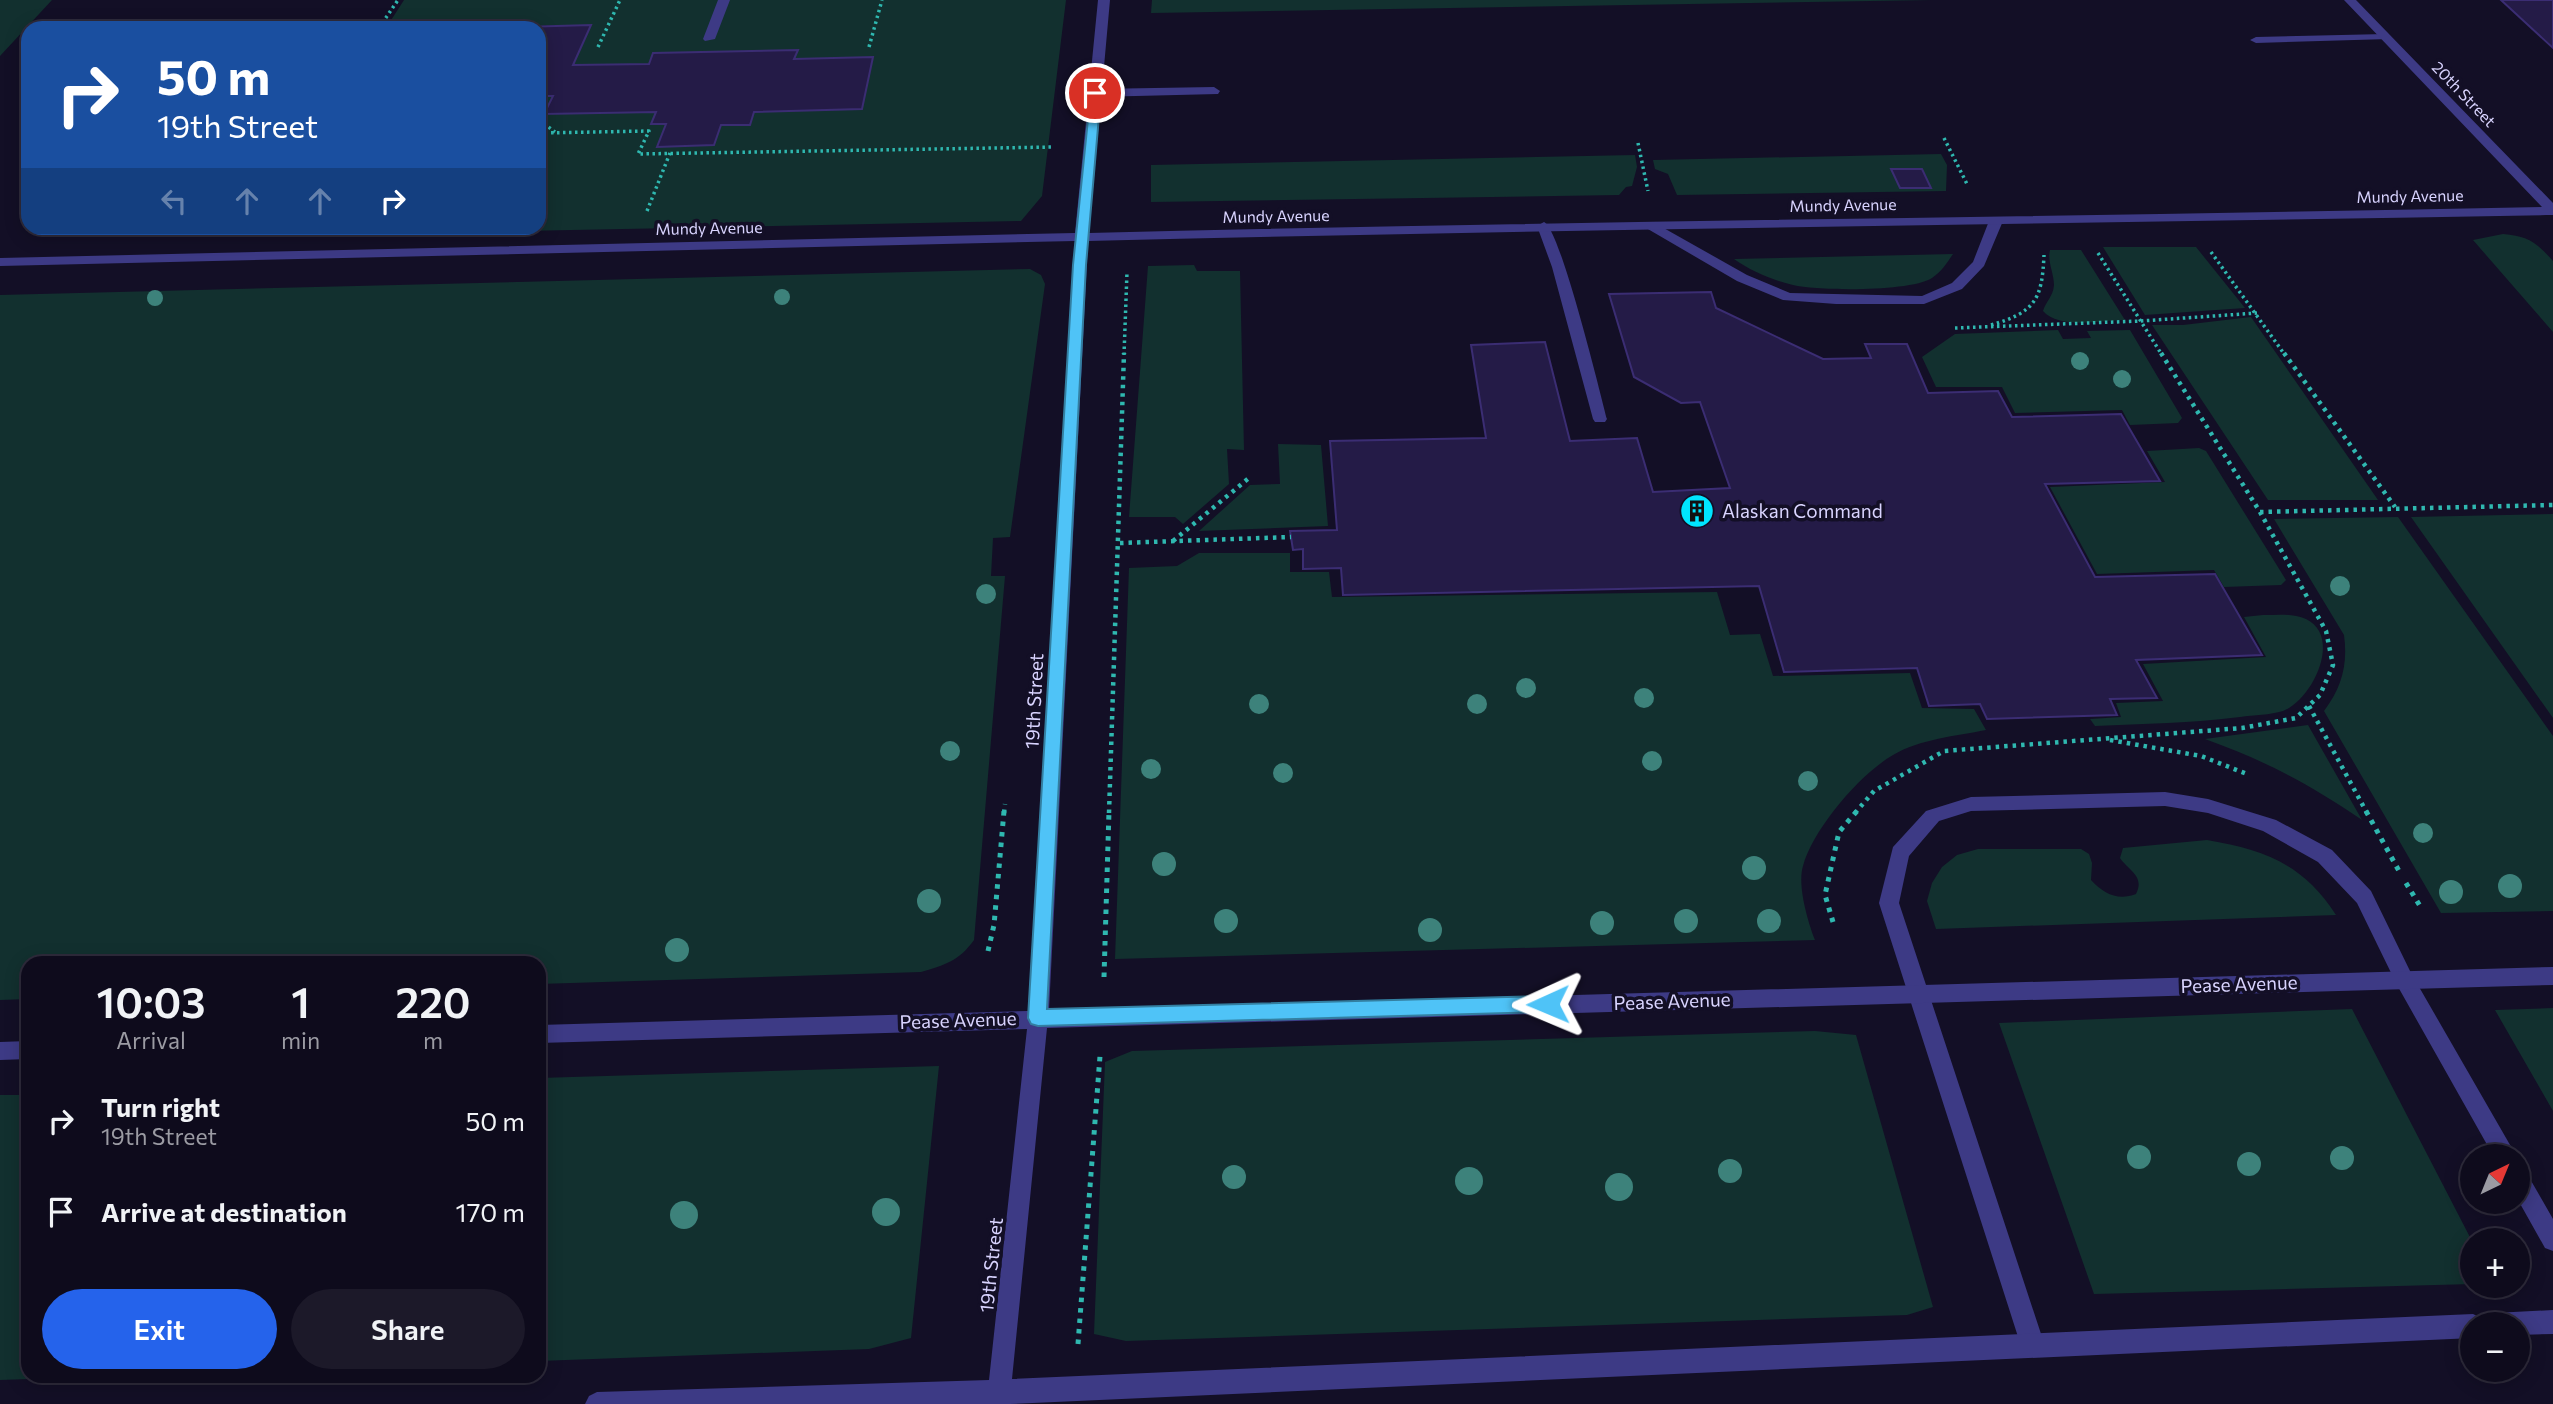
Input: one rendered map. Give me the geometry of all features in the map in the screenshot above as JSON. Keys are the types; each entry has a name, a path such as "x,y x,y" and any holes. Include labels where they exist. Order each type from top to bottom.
{"street":[{"path":"709,39 724,0"},
{"name":"19th Street","path":"999,1398 1038,1018 1082,237 1104,0"},
{"name":"20th Street","path":"2350,0 2553,211"},
{"path":"2256,40 2385,37"},
{"path":"1095,93 1214,91"},
{"name":"Mundy Avenue","path":"0,262 1544,226 2553,211"},
{"path":"1648,225 1742,278 1788,297 1924,300 1957,286 1979,263 1996,221"},
{"path":"1544,226 1559,267 1600,419"},
{"path":"2032,1343 1889,903 1900,853 1933,816 1971,804 2165,799 2208,806 2269,825 2325,856 2364,897 2404,979 2498,1144"},
{"name":"Pease Avenue","path":"546,1034 2553,976"},
{"path":"0,1051 21,1050"},
{"path":"2530,1200 2553,1240"},
{"path":"2530,1323 2553,1322"},
{"path":"597,1404 999,1398 1074,1388 2032,1343 2460,1327"}],"path":[{"path":"384,21 398,0"},
{"path":"598,47 621,0"},
{"path":"869,47 882,0"},
{"path":"546,125 556,133"},
{"path":"546,133 649,131 638,154 1054,147"},
{"path":"1638,143 1650,200"},
{"path":"632,248 670,153"},
{"path":"2208,248 2395,507"},
{"path":"1833,922 1825,895 1839,832 1874,791 1944,751 2242,728 2296,718 2320,695 2333,665 2326,632 2260,512 2097,252"},
{"path":"1982,328 2024,313 2038,298 2043,283 2044,254"},
{"path":"1074,1388 1103,1016 1128,265"},
{"path":"1172,542 1249,478"},
{"path":"2260,512 2553,505"},
{"path":"1120,543 1291,537"},
{"path":"2309,706 2402,876"}],"green space":[{"path":"0,0 52,0 32,21 21,21 21,33 0,56"},
{"path":"404,0 1066,0 1042,196 1021,221 546,231 546,114 656,112 651,124 666,124 658,147 714,145 721,125 749,125 754,112 861,109 873,58 794,59 797,50 654,53 649,64 573,65 590,25 546,26 546,21 390,21"},
{"path":"1152,0 1932,0 1151,13"},
{"path":"546,96 553,96 546,112"},
{"path":"1941,154 1947,165 1946,191 1677,195 1668,174 1655,169 1653,160","holes":["1892,169 1921,169 1931,187 1901,188"]},
{"path":"1635,155 1637,167 1632,186 1626,187 1619,195 1151,202 1151,165"},
{"path":"2503,234 2531,241 2553,261 2553,332 2473,240"},
{"path":"218,235 325,235 226,237"},
{"path":"2103,247 2196,247 2245,308 2145,315"},
{"path":"2050,250 2081,250 2125,320 2070,322 2050,317 2043,311 2054,285"},
{"path":"1953,254 1938,273 1921,283 1864,289 1793,285 1762,275 1734,259"},
{"path":"1194,265 1197,271 1240,271 1244,450 1227,449 1229,484 1183,524 1175,517 1129,517 1148,266"},
{"path":"1030,269 1041,275 1045,284 1010,537 993,538 991,576 1005,576 974,940 957,958 921,972 546,984 546,956 21,956 21,999 0,1000 0,295"},
{"path":"2251,317 2378,500 2268,500 2152,325 2183,325"},
{"path":"2058,330 2063,339 2091,338 2087,331 2130,330 2182,418 2178,423 2130,425 2122,410 2015,413 2002,387 1936,387 1922,357 1955,334"},
{"path":"1278,444 1321,445 1328,526 1199,531 1250,485 1280,484"},
{"path":"2199,448 2206,451 2286,580 2281,585 2224,587 2214,570 2097,574 2050,487 2165,482 2147,451"},
{"path":"2553,514 2553,718 2411,517"},
{"path":"2398,517 2553,736 2553,911 2441,913 2324,711 2342,675 2344,635 2274,519"},
{"path":"1199,553 1290,553 1290,572 1329,572 1332,597 1717,592 1730,635 1760,634 1773,676 1910,673 1922,708 1974,709 1986,730 1915,745 1893,755 1866,775 1839,804 1808,851 1803,866 1801,883 1804,903 1815,940 1115,959 1129,568 1177,566"},
{"path":"2290,615 2306,619 2317,628 2322,639 2323,653 2319,668 2313,682 2294,705 2273,713 2186,722 2095,726 2090,719 2121,717 2116,703 2163,701 2143,664 2266,657 2244,617"},
{"path":"2308,725 2362,820 2286,774 2205,739"},
{"path":"2207,840 2247,849 2281,862 2310,883 2336,915 1936,929 1927,901 1932,883 1942,867 1957,855 1978,849 2081,849 2089,854 2092,863 2091,880 2106,892 2123,897 2136,894 2139,883 2135,874 2120,858 2123,848"},
{"path":"2553,1008 2553,1111 2495,1010"},
{"path":"2352,1009 2465,1228 2460,1228 2460,1284 2094,1294 1999,1023"},
{"path":"1815,1031 1856,1035 1933,1307 1907,1315 1126,1341 1094,1334 1105,1062 1132,1051"},
{"path":"939,1066 911,1338 869,1349 546,1361 546,1078"},
{"path":"0,1095 21,1095 21,1379 0,1380"}],"building":[{"path":"2501,0 2553,0 2553,48"},
{"path":"591,25 573,65 649,64 653,53 798,50 794,59 873,57 862,109 754,112 750,125 721,125 714,145 657,147 666,124 651,124 656,112 546,114 553,96 546,96 546,26"},
{"path":"1891,169 1922,169 1931,188 1900,188"},
{"name":"Alaskan Command","path":"1711,292 1716,308 1823,359 1871,358 1865,344 1907,344 1928,393 1998,391 2012,417 2121,414 2160,481 2045,484 2095,577 2215,574 2262,655 2136,660 2157,698 2110,699 2117,715 1987,719 1980,704 1929,706 1917,668 1784,672 1759,586 1343,595 1341,568 1303,569 1303,549 1293,550 1290,531 1337,530 1330,441 1486,438 1471,345 1545,342 1570,441 1637,438 1653,492 1730,488 1700,402 1681,403 1634,377 1609,294"}],"place":[{"name":"Alaskan Command","path":"1697,511"}],"route":[{"path":"1095,93 1079,265 1038,1018 1548,1004"}]}
